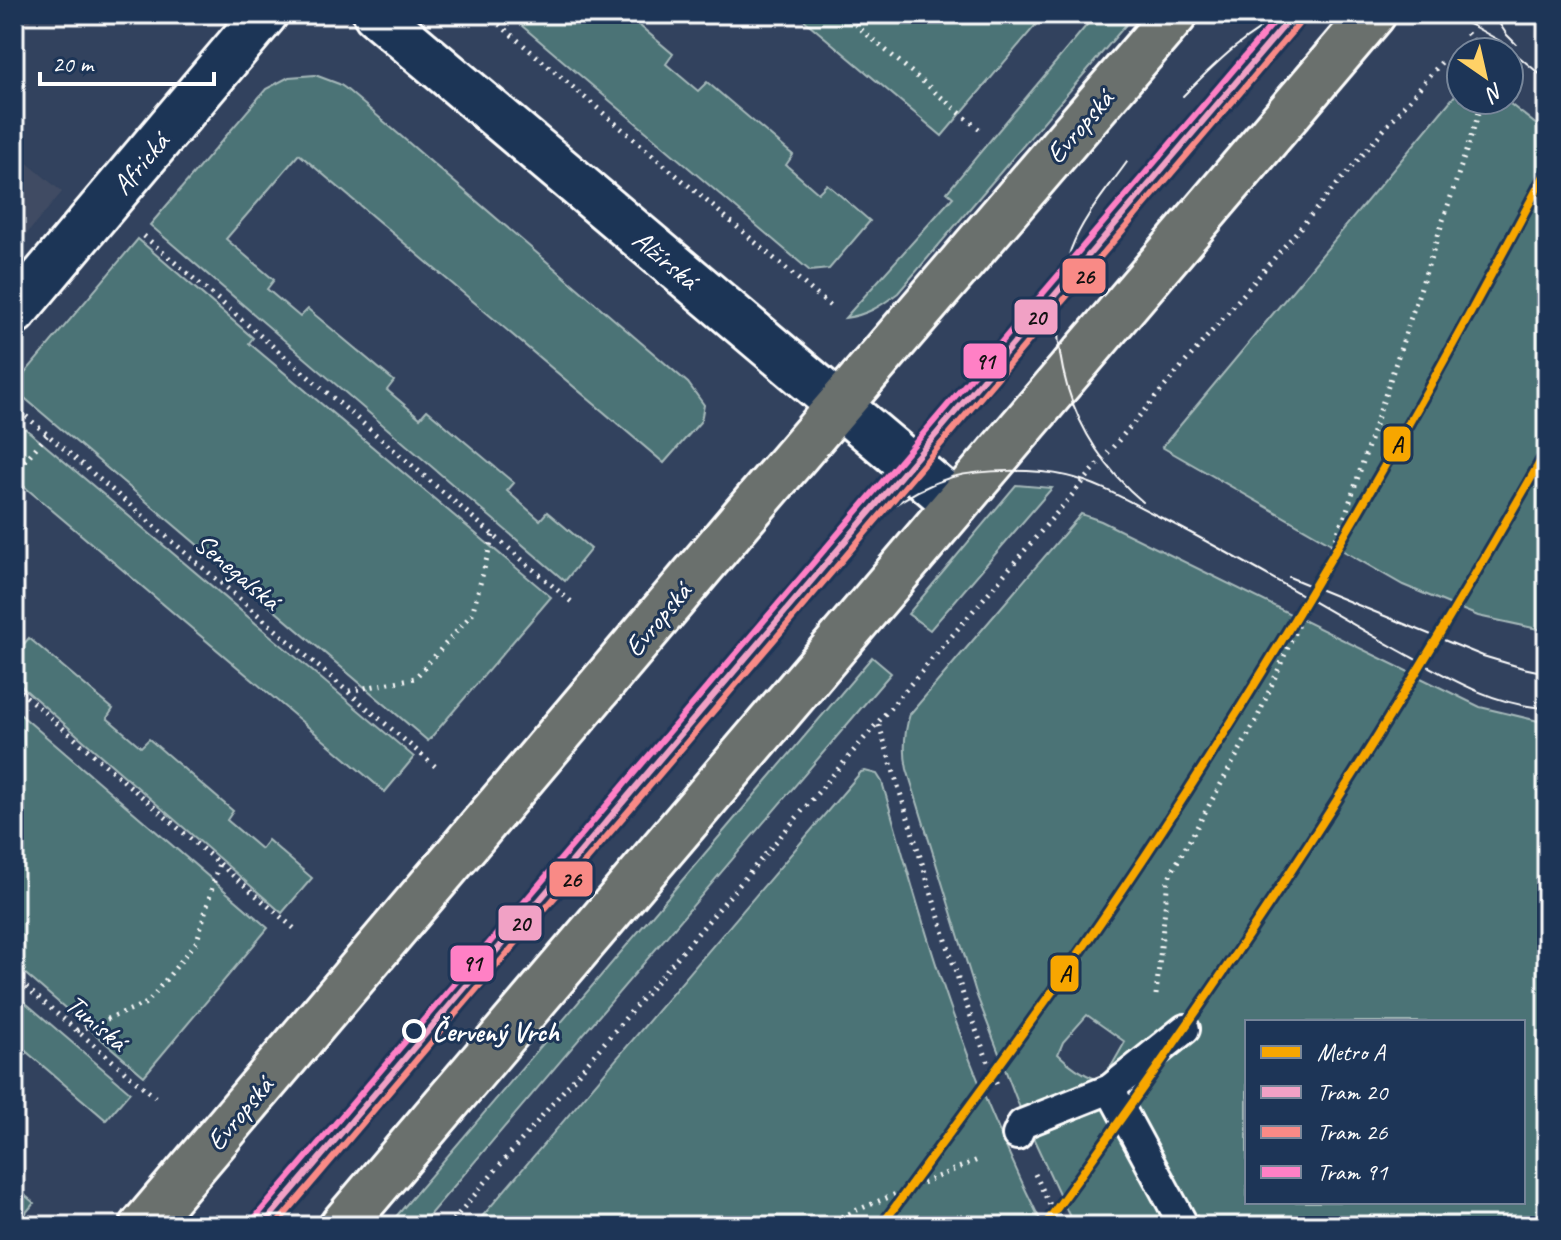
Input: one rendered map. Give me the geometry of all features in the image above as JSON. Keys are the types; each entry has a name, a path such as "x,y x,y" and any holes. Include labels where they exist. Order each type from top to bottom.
{"main road":[{"name":"Evropská","path":"143,1226 1175,14"},
{"path":"342,1226 1373,14"}],"street":[{"name":"Africká","path":"14,312 265,14"},
{"name":"Alžírská","path":"376,14 956,504"}],"lane":[{"path":"1019,1139 1022,1124 1110,1089 1185,1029"},
{"path":"1110,1089 1184,1226"}],"path":[{"path":"487,14 830,306"},
{"path":"843,14 980,130"},
{"path":"451,1224 1445,58"},
{"path":"1149,1058 1168,879 1256,721 1345,516 1478,116"},
{"path":"146,238 575,605"},
{"name":"Senegalská","path":"14,406 436,767"},
{"path":"14,473 48,434"},
{"path":"348,691 415,678 472,614 493,535"},
{"path":"14,686 296,930"},
{"path":"878,724 965,1001 1019,1139 1060,1226"},
{"path":"77,1031 147,1003 197,941 219,863"},
{"name":"Tuniská","path":"14,977 155,1097"},
{"path":"819,1226 1019,1139"}],"shaded area":[{"path":"14,14 36,14 14,39"},
{"path":"14,152 62,192 14,249"}],"green space":[{"path":"508,14 626,14 673,54 666,64 698,91 707,82 793,155 786,165 818,193 827,184 870,221 829,269 810,271"},
{"path":"797,14 1045,14 942,136"},
{"path":"1096,14 1135,14 898,293 873,309 845,318 953,197 947,192"},
{"path":"315,75 345,88 688,383 704,405 701,421 664,463 299,154 226,239 274,280 267,289 300,317 308,309 394,381 387,390 420,418 427,410 514,483 507,491 540,520 547,512 591,549 565,581 150,225 266,89 289,77"},
{"path":"1445,107 1445,116 1525,116 1547,133 1547,631 1478,616 1403,585 1162,447"},
{"path":"138,239 253,338 249,343 551,597 428,741 14,389"},
{"path":"14,419 414,757 385,792 20,483 14,491"},
{"path":"1016,485 1052,488 930,630 908,614"},
{"path":"1081,514 1101,521 1480,707 1547,723 1547,1226 1074,1226 1023,1116 977,996 907,769 906,728 910,714","holes":["1087,1015 1125,1042 1112,1065 1098,1080 1076,1069 1058,1054 1063,1042"]},
{"path":"29,638 113,709 107,718 141,747 149,739 233,811 227,820 261,849 268,840 312,878 282,913 14,680 14,639 22,646"},
{"path":"872,657 891,673 420,1226 388,1226"},
{"path":"14,709 268,928 144,1076 14,964"},
{"path":"861,772 877,774 882,782 960,1034 993,1117 1043,1226 474,1226"},
{"path":"14,993 130,1092 106,1120 14,1041"},
{"path":"14,1186 34,1203 15,1226 14,1226"}],"tram line":[{"name":"91","path":"254,1219 1281,14"},
{"path":"1183,96 1246,39 1290,14"},
{"name":"20","path":"262,1226 1294,14"},
{"path":"1447,14 1500,41 1547,80"},
{"path":"1493,14 1508,36"},
{"name":"26","path":"275,1226 1302,20"},
{"path":"1127,162 1076,237 1062,283 1058,318 1060,353 1067,387 1079,419 1096,450 1143,502"},
{"path":"828,562 900,501 952,477 993,471 1067,476 1101,488 1187,531 1468,687 1507,701 1547,708"},
{"path":"1289,577 1483,656 1547,673"}],"metro line":[{"name":"A","path":"881,1226 1059,982 1213,751 1362,506 1547,170"},
{"name":"A","path":"1044,1226 1177,1039 1306,848 1430,651 1547,450"}],"place":[{"name":"Červený Vrch","path":"414,1031"}]}
